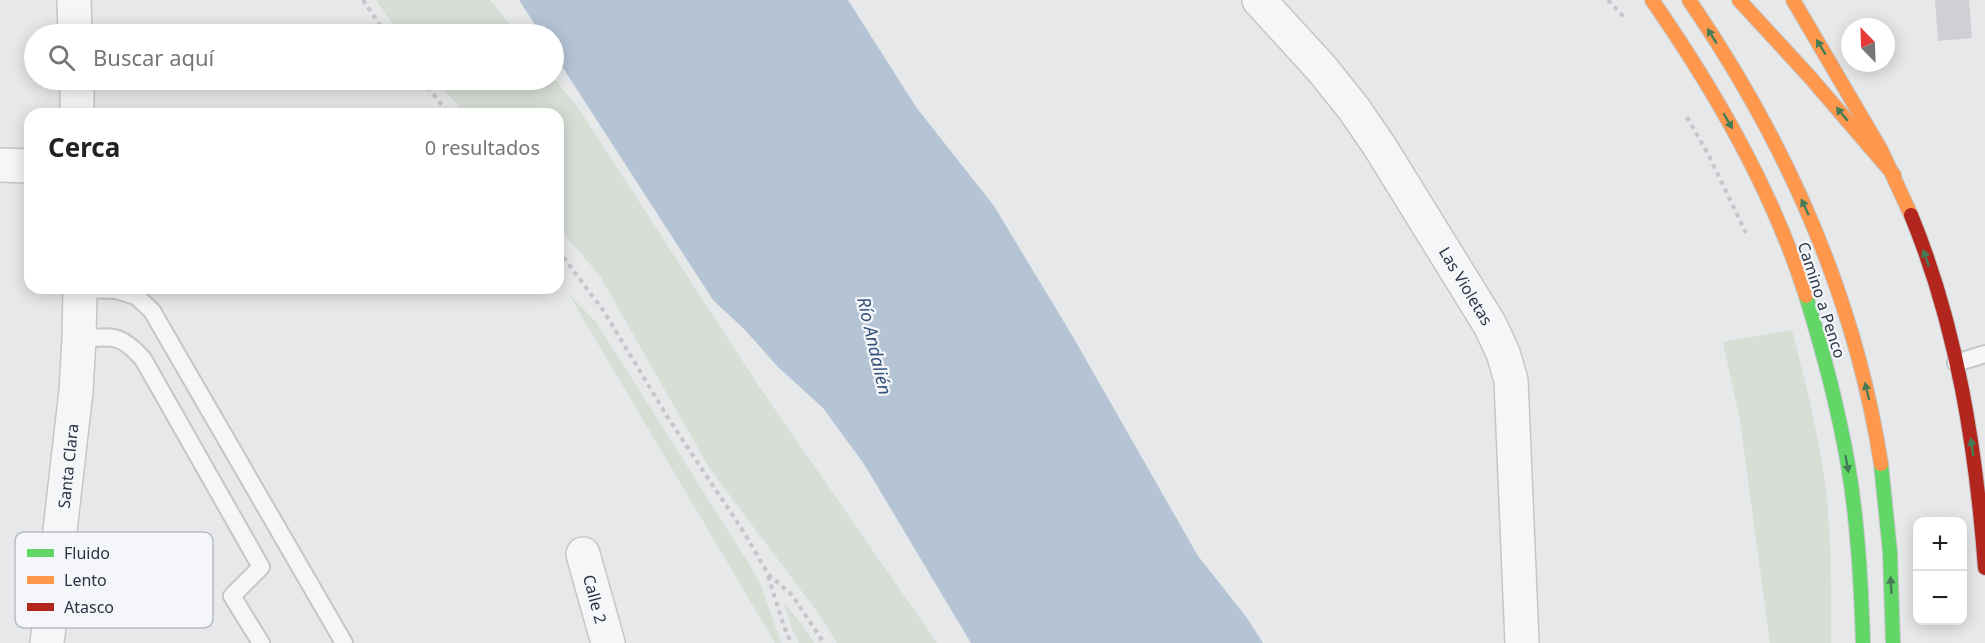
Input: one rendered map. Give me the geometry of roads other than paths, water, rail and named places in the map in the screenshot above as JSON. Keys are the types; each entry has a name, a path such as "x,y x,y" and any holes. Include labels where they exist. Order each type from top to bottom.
{"main road":[{"name":"Camino a Penco","path":"1652,0 1700,73 1748,158 1788,247 1809,305 1827,367 1852,492 1859,556 1863,643"},
{"name":"Camino a Penco","path":"1689,0 1729,62 1790,174 1837,285 1870,401 1881,461 1889,541 1893,643"},
{"path":"1739,0 1809,76 1894,175"},
{"path":"1793,0 1894,175 1927,259 1956,363 1972,443 1980,502 1985,568"}],"street":[{"path":"74,0 75,24"},
{"name":"Las Violetas","path":"1259,0 1322,69 1374,138 1490,326 1503,352 1511,380 1523,638"},
{"path":"77,90 77,108"},
{"path":"0,165 24,166"},
{"name":"Santa Clara","path":"61,532 80,339 80,294"},
{"name":"Calle 2","path":"583,554 608,643"},
{"name":"Santa Clara","path":"47,643 49,628"}],"lane":[{"path":"129,294 136,296 152,311 344,643"},
{"path":"80,339 116,337 130,344 143,358 261,567 232,596 261,643"},
{"path":"1956,363 1985,354"}],"water":[{"name":"Río Andalién","path":"519,0 848,0 916,107 994,206 1073,337 1198,556 1247,618 1263,643 971,643 864,464 823,408 778,367 745,330 713,300 564,69 564,24 535,24"}]}
